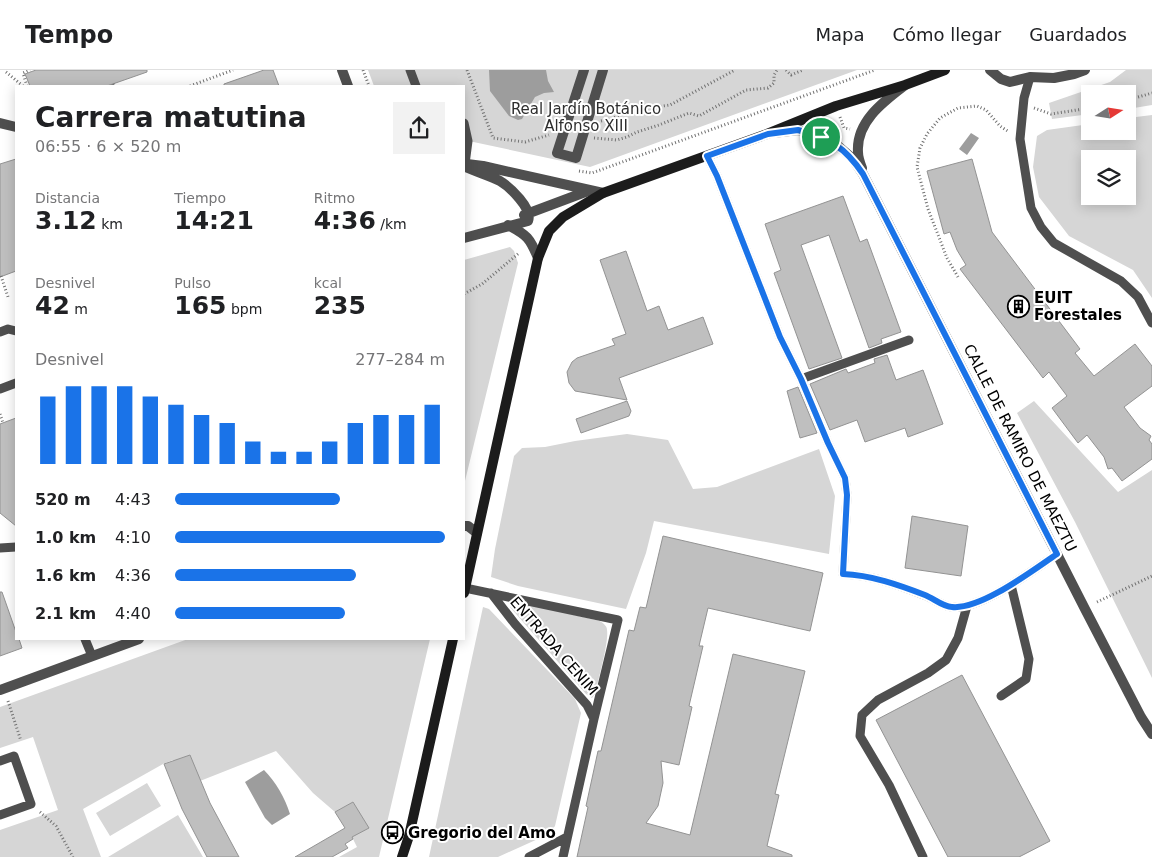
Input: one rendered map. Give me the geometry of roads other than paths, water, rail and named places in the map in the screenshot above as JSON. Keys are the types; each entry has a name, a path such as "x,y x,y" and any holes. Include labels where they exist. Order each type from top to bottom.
{"street":[{"path":"342,70 348,85"},
{"path":"584,70 557,152 558,157 576,158 603,70"},
{"path":"465,587 538,258 549,231 563,217 602,193 768,134 836,106 905,85 945,70"},
{"path":"990,70 1002,79 1010,82 1030,73 1054,78 1086,70"},
{"name":"CALLE DE RAMIRO DE MAEZTU","path":"863,174 858,151 861,131 879,105 905,85"},
{"path":"0,123 15,127"},
{"name":"CALLE DE RAMIRO DE MAEZTU","path":"768,134 798,130 821,137 838,146 852,158 863,174 1141,717 1152,734"},
{"path":"465,164 483,166 602,193"},
{"path":"465,164 501,182 516,194 528,212"},
{"path":"465,238 507,225 528,212 589,190"},
{"path":"507,225 522,232 531,242 538,258"},
{"path":"465,526 468,526 477,533"},
{"path":"0,690 136,640"},
{"path":"402,857 409,836 453,640"},
{"path":"1141,717 1152,722"}],"lane":[{"path":"410,70 416,85"},
{"path":"1030,73 1020,139 1031,208 1041,227 1054,243 1122,281 1138,297 1152,323"},
{"path":"465,128 468,141 465,158"},
{"path":"707,156 717,176 780,337 845,478 847,495 843,574 886,581 926,595 951,608 967,606 1011,585 1057,554"},
{"path":"0,332 8,329 15,331"},
{"path":"801,379 909,340"},
{"path":"0,388 15,383"},
{"path":"0,548 15,548"},
{"path":"1001,696 1026,679 1029,659 1011,585"},
{"name":"ENTRADA CENIM","path":"465,591 491,593 618,620 563,857"},
{"name":"ENTRADA CENIM","path":"491,593 515,624 587,705 594,719"},
{"path":"923,857 889,786 860,736 862,715 878,700 928,673 946,660 958,638 967,606"},
{"path":"85,640 92,656"},
{"path":"0,761 14,756 31,804 0,815"},
{"path":"529,857 567,837"}],"place":[{"name":"EUIT Forestales","path":"1018,307"},
{"name":"Gregorio del Amo","path":"392,833"}],"park label":[{"name":"Real Jardín Botánico Alfonso XIII","path":"586,118"}]}
